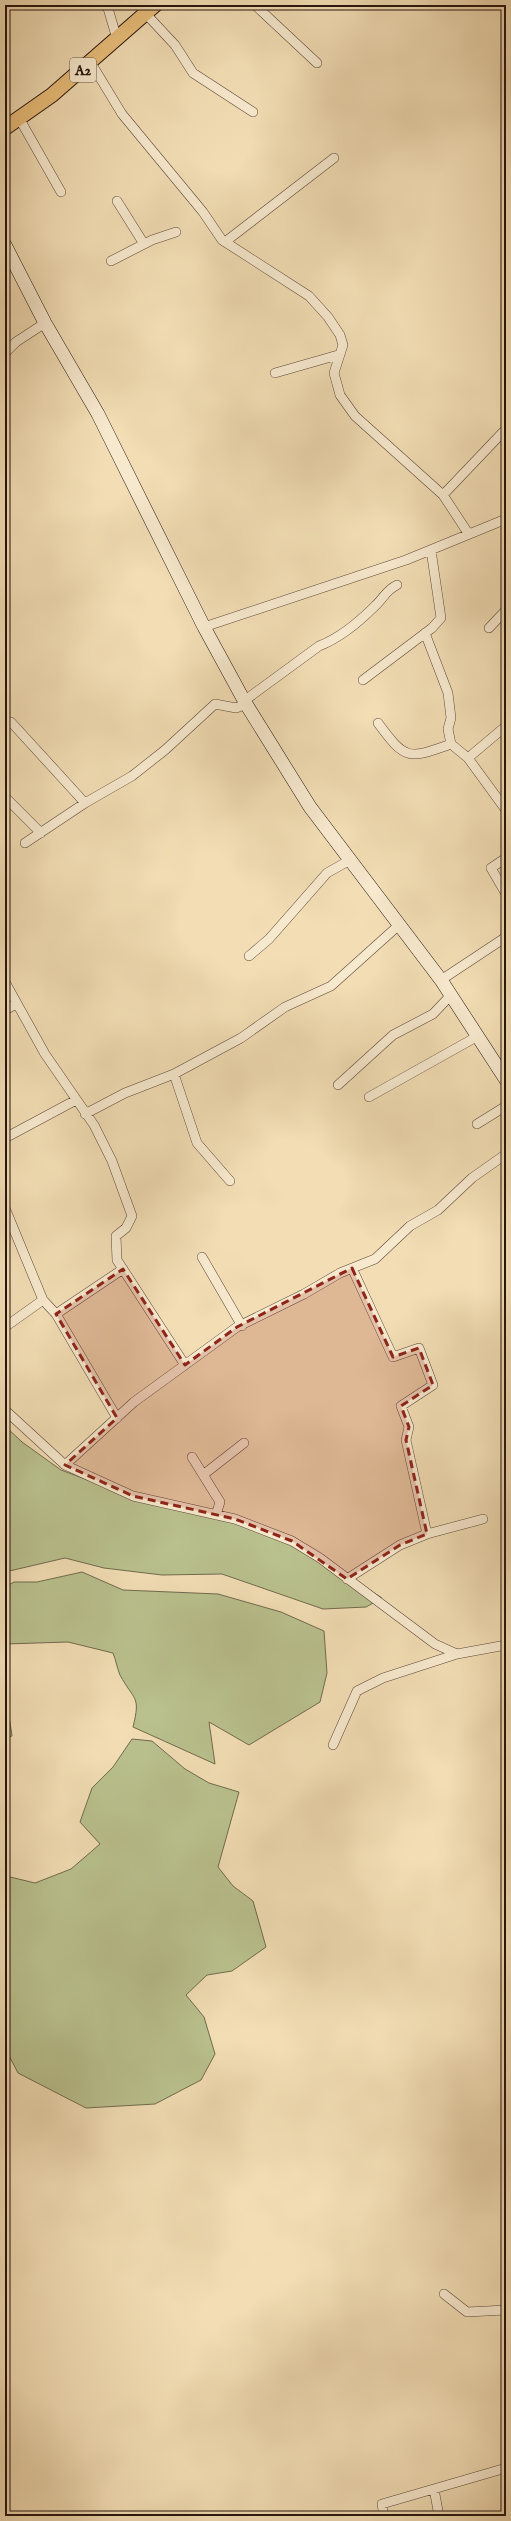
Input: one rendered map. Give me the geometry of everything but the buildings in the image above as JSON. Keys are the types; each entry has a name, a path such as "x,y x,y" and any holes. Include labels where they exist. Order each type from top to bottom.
{"main road":[{"name":"A2","path":"5,128 91,63 150,10"}],"street":[{"path":"108,5 117,39"},
{"path":"255,5 317,63"},
{"path":"150,10 193,73 253,112"},
{"path":"91,63 122,114 204,212 225,242 309,296 340,335 343,345 338,355 334,373 340,395 355,416 443,494 468,533"},
{"path":"19,118 61,192"},
{"path":"225,242 334,158"},
{"path":"117,201 144,244"},
{"path":"111,261 144,244 176,232"},
{"path":"5,245 44,323 98,414 204,627 245,702 310,808 441,980 506,1080"},
{"path":"5,353 16,342 44,323"},
{"path":"276,373 338,355"},
{"path":"443,494 503,432 506,434"},
{"path":"204,627 431,550 468,533 506,519"},
{"path":"363,680 426,633 441,618 431,550"},
{"path":"25,844 84,803 132,776 165,750 215,704 236,708 319,646 333,641 374,607 385,592 397,585"},
{"path":"489,628 506,610"},
{"path":"426,633 448,693 450,718 448,729 451,744 468,758 506,810"},
{"path":"11,722 84,803"},
{"path":"378,723 393,743 406,754 419,756 451,744"},
{"path":"468,758 506,726"},
{"path":"5,798 41,832"},
{"path":"506,858 491,868 506,894"},
{"path":"249,956 269,939 327,873 350,860"},
{"path":"85,1114 125,1093 174,1074 241,1038 285,1007 331,986 399,925"},
{"path":"441,980 506,937"},
{"path":"5,982 45,1054 94,1125 112,1161 132,1216 126,1228 116,1236 117,1260 185,1365"},
{"path":"338,1085 393,1035 433,1014 451,995"},
{"path":"5,1010 16,1004"},
{"path":"369,1097 478,1036"},
{"path":"174,1074 197,1143 230,1181"},
{"path":"5,1138 76,1100"},
{"path":"477,1124 506,1106"},
{"path":"65,1465 117,1418 237,1327 242,1326 352,1268 375,1259 410,1226 438,1210 472,1178 506,1154"},
{"path":"5,1208 43,1300 56,1314 117,1418"},
{"path":"202,1257 242,1326"},
{"path":"352,1268 393,1357 419,1348 433,1385 401,1406 409,1427 406,1440 427,1534"},
{"path":"56,1314 123,1269"},
{"path":"5,1327 43,1300"},
{"path":"5,1410 65,1465 133,1496 235,1519 292,1541 320,1558 435,1644 457,1654"},
{"path":"203,1475 244,1443"},
{"path":"192,1457 220,1502 216,1515"},
{"path":"347,1579 400,1545 427,1534 483,1519"},
{"path":"333,1745 357,1691 383,1678 457,1654 506,1645"},
{"path":"444,2294 467,2312 506,2310"},
{"path":"384,2516 382,2504 506,2468"},
{"path":"434,2489 439,2516"}],"highlighted area":[{"path":"352,1268 393,1357 419,1348 433,1385 401,1406 409,1427 406,1440 427,1534 400,1545 347,1579 292,1541 235,1519 133,1496 65,1465 117,1418 56,1314 123,1269 185,1365 237,1327"}],"green space":[{"path":"5,1426 22,1442 61,1470 136,1498 188,1507 297,1544 382,1598 366,1607 323,1609 222,1574 162,1575 104,1568 65,1558 5,1572"},
{"path":"82,1572 123,1590 218,1594 281,1612 324,1631 327,1673 320,1702 249,1745 209,1722 215,1764 133,1727 136,1709 135,1699 120,1675 113,1653 68,1642 5,1644 5,1587 14,1582 37,1582"},
{"path":"5,1688 12,1736 5,1738"},
{"path":"132,1739 152,1741 185,1769 209,1783 239,1792 218,1867 233,1886 253,1901 266,1947 232,1971 207,1975 186,1995 204,2017 215,2054 201,2080 155,2104 86,2108 18,2073 5,2048 5,1874 6,1876 35,1883 71,1869 100,1844 80,1822 92,1788 113,1767"}]}
